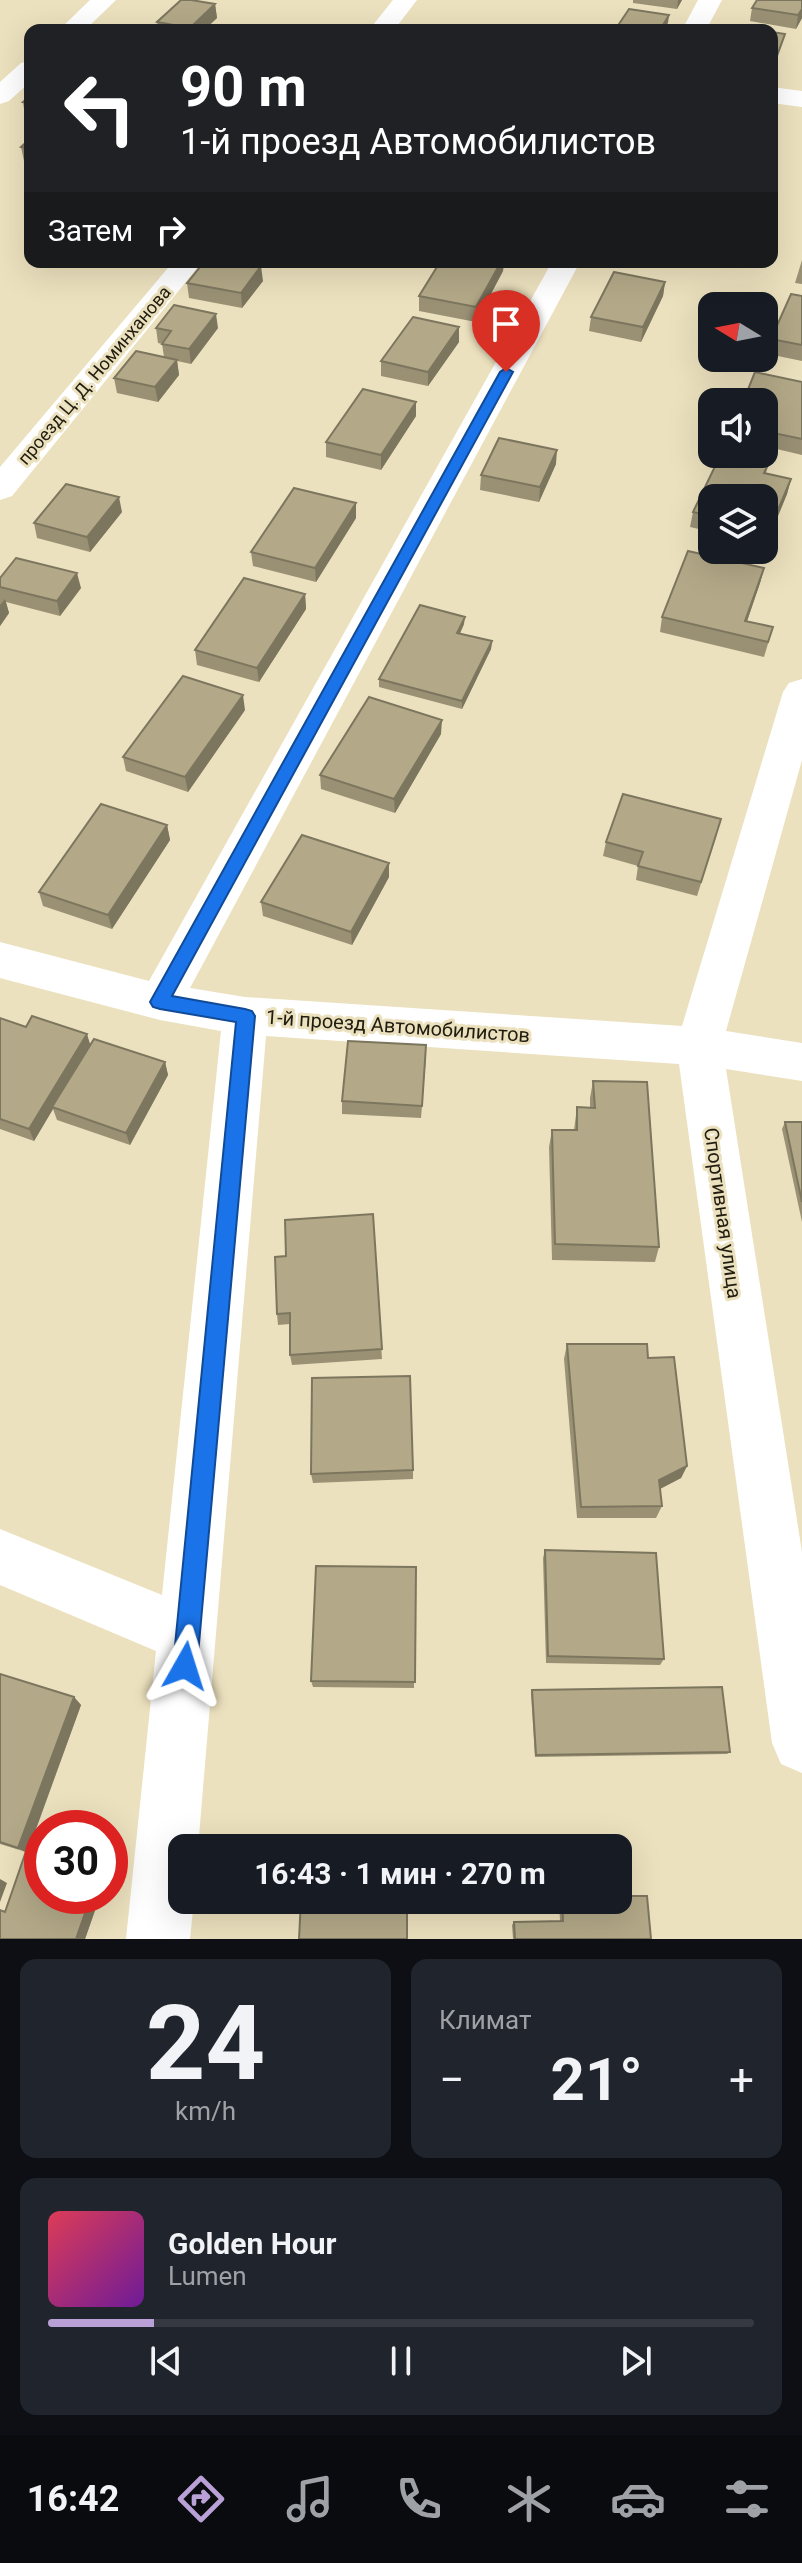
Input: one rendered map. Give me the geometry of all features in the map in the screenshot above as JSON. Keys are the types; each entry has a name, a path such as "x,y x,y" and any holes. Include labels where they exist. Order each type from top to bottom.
{"street":[{"path":"78,24 104,0"},
{"path":"386,24 405,0"},
{"path":"697,24 710,0"},
{"path":"0,96 24,74"},
{"path":"778,96 802,99"},
{"name":"проезд Ц. Д. Номинханова","path":"0,489 183,268"},
{"path":"160,1002 563,268"},
{"name":"Спортивная улица","path":"802,692 699,1046 802,1743"},
{"name":"1-й проезд Автомобилистов","path":"0,960 160,1002 245,1016 699,1046 802,1062"},
{"path":"158,1939 245,1016"},
{"path":"0,1557 188,1635"}],"building":[{"path":"181,0 215,4 194,24 157,22"},
{"path":"757,0 802,0 802,9 798,15 752,8"},
{"path":"629,9 669,15 664,24 619,24"},
{"path":"778,33 785,34 778,53"},
{"path":"199,268 260,268 241,293 187,283"},
{"path":"436,268 498,268 476,307 419,296"},
{"path":"614,272 665,282 643,327 591,317"},
{"path":"791,294 802,296 802,345 778,340 778,323"},
{"path":"174,305 216,314 189,349 162,344 171,331 156,328"},
{"path":"413,317 459,327 428,372 381,361"},
{"path":"136,351 177,360 155,387 114,378"},
{"path":"755,372 802,382 802,439 778,434 778,388 749,388"},
{"path":"363,389 416,402 381,455 326,442"},
{"path":"499,438 557,450 540,487 481,475"},
{"path":"714,468 766,468 764,473 791,479 778,510 778,484 707,484"},
{"path":"66,484 119,497 87,537 34,523"},
{"path":"294,488 356,503 315,568 251,552"},
{"path":"688,551 698,553 698,564 746,564 764,568 745,621 773,627 768,642 662,617"},
{"path":"16,558 77,573 57,601 0,587 0,578"},
{"path":"244,578 305,594 257,668 195,650"},
{"path":"420,605 465,617 457,633 492,641 462,701 379,679"},
{"path":"183,676 243,695 185,777 123,757"},
{"path":"369,697 442,720 394,799 320,775"},
{"path":"623,794 721,819 701,882 638,866 643,852 606,842"},
{"path":"101,804 167,825 108,915 39,892"},
{"path":"302,835 389,863 351,932 261,902"},
{"path":"32,1016 87,1034 29,1129 0,1119 0,1018 26,1027"},
{"path":"94,1039 165,1062 126,1133 52,1107"},
{"path":"348,1041 426,1045 422,1106 342,1101"},
{"path":"593,1081 647,1082 659,1247 555,1244 552,1130 577,1130 577,1107 595,1108"},
{"path":"785,1122 802,1122 802,1202"},
{"path":"373,1214 382,1349 290,1355 290,1313 277,1314 275,1257 286,1256 285,1220"},
{"path":"567,1344 647,1344 648,1358 674,1357 687,1466 659,1480 662,1506 581,1507"},
{"path":"410,1376 413,1470 311,1474 312,1378"},
{"path":"545,1550 656,1553 664,1659 548,1656"},
{"path":"316,1566 416,1567 415,1682 311,1681"},
{"path":"0,1674 74,1697 32,1810 24,1810 24,1832 18,1848 0,1842"},
{"path":"722,1687 730,1752 536,1755 532,1690"},
{"path":"24,1857 24,1914 85,1914 76,1939 0,1939 0,1910 5,1912"},
{"path":"632,1896 647,1896 651,1939 515,1939 514,1922 563,1921 563,1914 632,1914"},
{"path":"300,1914 407,1914 407,1939 299,1939"}],"route":[{"path":"185,1666 245,1016 160,1002 506,372"}]}
